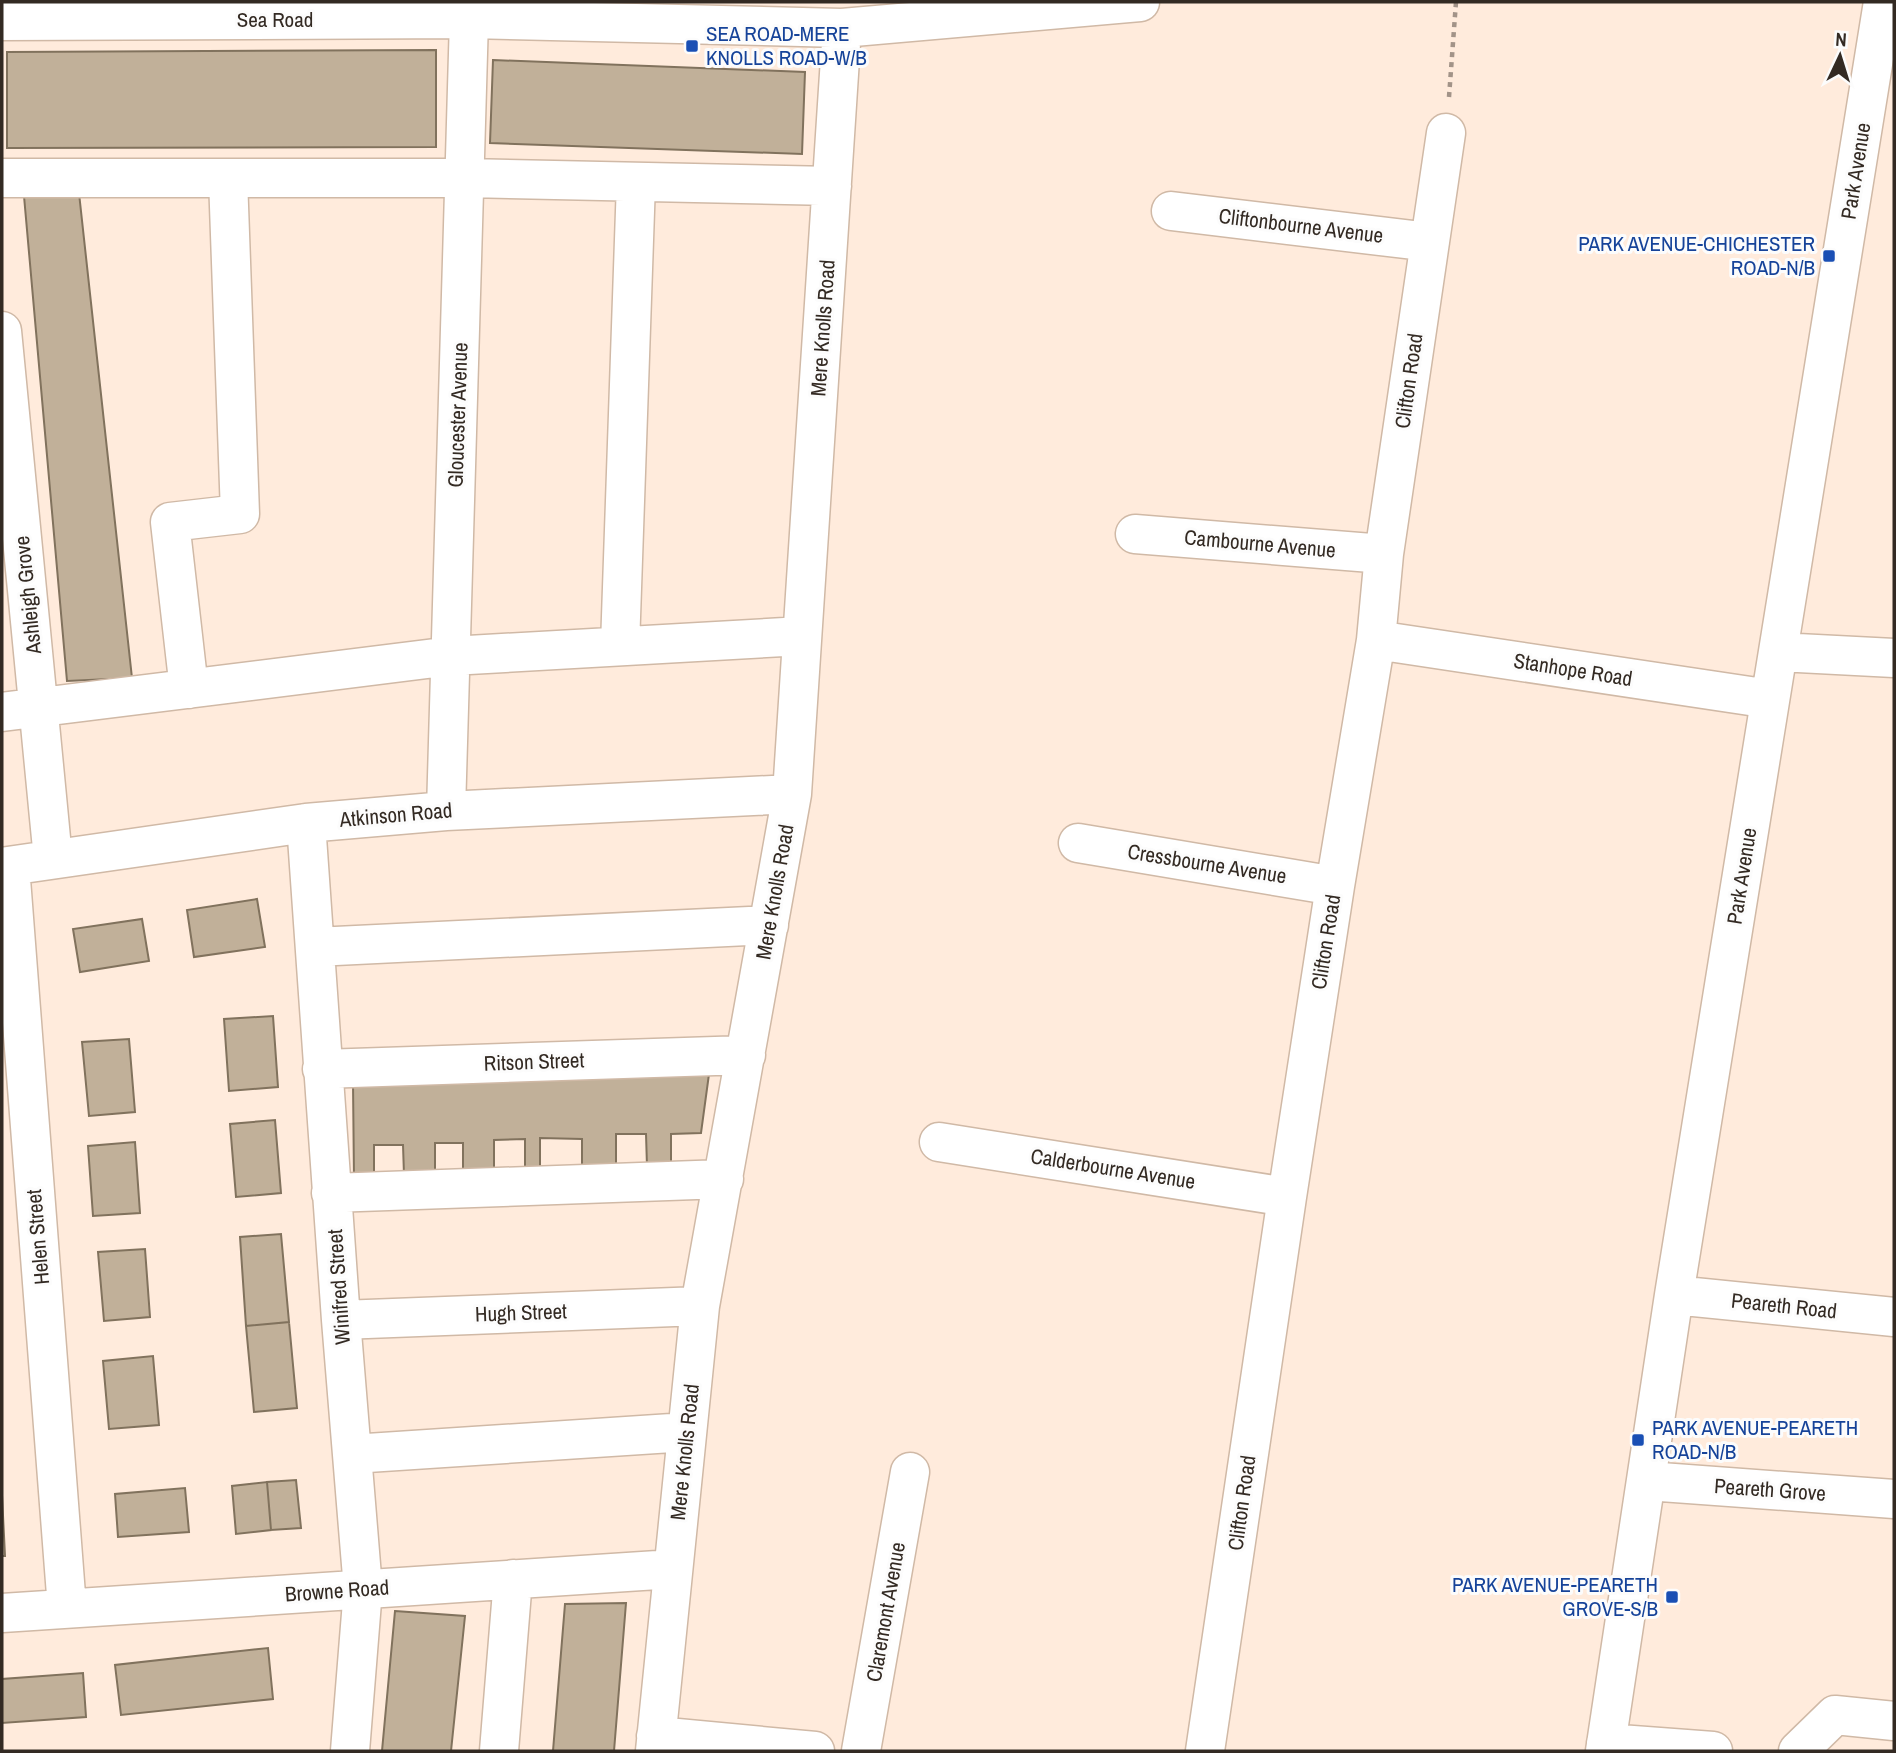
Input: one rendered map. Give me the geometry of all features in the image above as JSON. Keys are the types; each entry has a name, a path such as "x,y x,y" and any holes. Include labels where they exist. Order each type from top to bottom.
{"street":[{"name":"Sea Road","path":"2,21 282,11 469,19 615,12 856,18 1140,2"},
{"name":"Park Avenue","path":"1606,1747 1674,1295 1883,2"},
{"name":"Mere Knolls Road","path":"655,1743 700,1306 792,794 832,186 856,18"},
{"name":"Gloucester Avenue","path":"446,811 469,19"},
{"name":"Clifton Road","path":"1205,1751 1287,1197 1376,639 1384,554 1446,133"},
{"path":"2,178 466,178 832,186"},
{"path":"189,689 170,522 240,514 228,178"},
{"path":"620,646 636,181"},
{"name":"Cliftonbourne Avenue","path":"1171,211 1430,242"},
{"name":"Ashleigh Grove","path":"2,331 20,709 53,859"},
{"name":"Cambourne Avenue","path":"1135,534 1384,554"},
{"path":"20,709 451,656 802,636"},
{"name":"Stanhope Road","path":"1376,639 1770,699"},
{"path":"1778,652 1894,658"},
{"name":"Atkinson Road","path":"6,866 306,823 446,811 792,794"},
{"name":"Winifred Street","path":"306,823 331,1193 363,1589 350,1751"},
{"name":"Cressbourne Avenue","path":"1078,843 1335,886"},
{"name":"Helen Street","path":"6,866 12,1029 67,1608"},
{"path":"315,947 769,925"},
{"name":"Ritson Street","path":"322,1069 746,1055"},
{"name":"Calderbourne Avenue","path":"939,1142 1287,1197"},
{"path":"331,1193 724,1179"},
{"name":"Peareth Road","path":"1674,1295 1894,1317"},
{"name":"Hugh Street","path":"341,1320 700,1306"},
{"path":"352,1454 687,1432"},
{"name":"Claremont Avenue","path":"861,1751 910,1472"},
{"name":"Peareth Grove","path":"1647,1481 1894,1499"},
{"name":"Browne Road","path":"2,1613 673,1569"},
{"path":"499,1751 513,1579"},
{"path":"1797,1751 1835,1715 1894,1721"},
{"path":"655,1743 815,1751"},
{"path":"1606,1747 1713,1751"}],"path":[{"path":"1451,71 1456,2"}],"building":[{"path":"436,50 436,147 7,148 7,52"},
{"path":"493,60 805,72 802,154 490,143"},
{"path":"79,193 132,678 67,681 24,196"},
{"path":"257,899 265,947 194,957 187,910"},
{"path":"142,919 149,961 80,972 73,929"},
{"path":"273,1016 278,1087 229,1091 224,1019"},
{"path":"129,1039 135,1112 89,1116 82,1042"},
{"path":"709,1074 701,1133 671,1134 671,1166 647,1166 646,1134 616,1134 616,1168 582,1168 582,1139 540,1138 540,1170 525,1170 525,1139 494,1140 494,1175 463,1176 463,1143 435,1143 435,1174 404,1175 403,1145 374,1145 374,1179 354,1179 353,1083"},
{"path":"275,1120 281,1193 236,1197 230,1124"},
{"path":"135,1142 140,1213 93,1216 88,1146"},
{"path":"281,1234 289,1322 246,1326 240,1237"},
{"path":"145,1249 150,1317 104,1321 98,1252"},
{"path":"289,1322 297,1408 254,1412 246,1326"},
{"path":"153,1356 159,1425 109,1429 103,1361"},
{"path":"296,1480 301,1528 271,1530 267,1482"},
{"path":"267,1482 271,1530 236,1534 232,1486"},
{"path":"185,1488 189,1532 118,1537 115,1494"},
{"path":"2,1495 5,1556 2,1556"},
{"path":"626,1603 614,1751 553,1751 565,1604"},
{"path":"395,1611 465,1616 451,1751 382,1751"},
{"path":"268,1648 273,1699 121,1715 115,1665"},
{"path":"83,1673 86,1717 2,1723 2,1679"}],"place":[{"name":"SEA ROAD-MERE KNOLLS ROAD-W/B","path":"692,46"},
{"name":"PARK AVENUE-CHICHESTER ROAD-N/B","path":"1829,256"},
{"name":"PARK AVENUE-PEARETH ROAD-N/B","path":"1638,1440"},
{"name":"PARK AVENUE-PEARETH GROVE-S/B","path":"1672,1597"}]}
